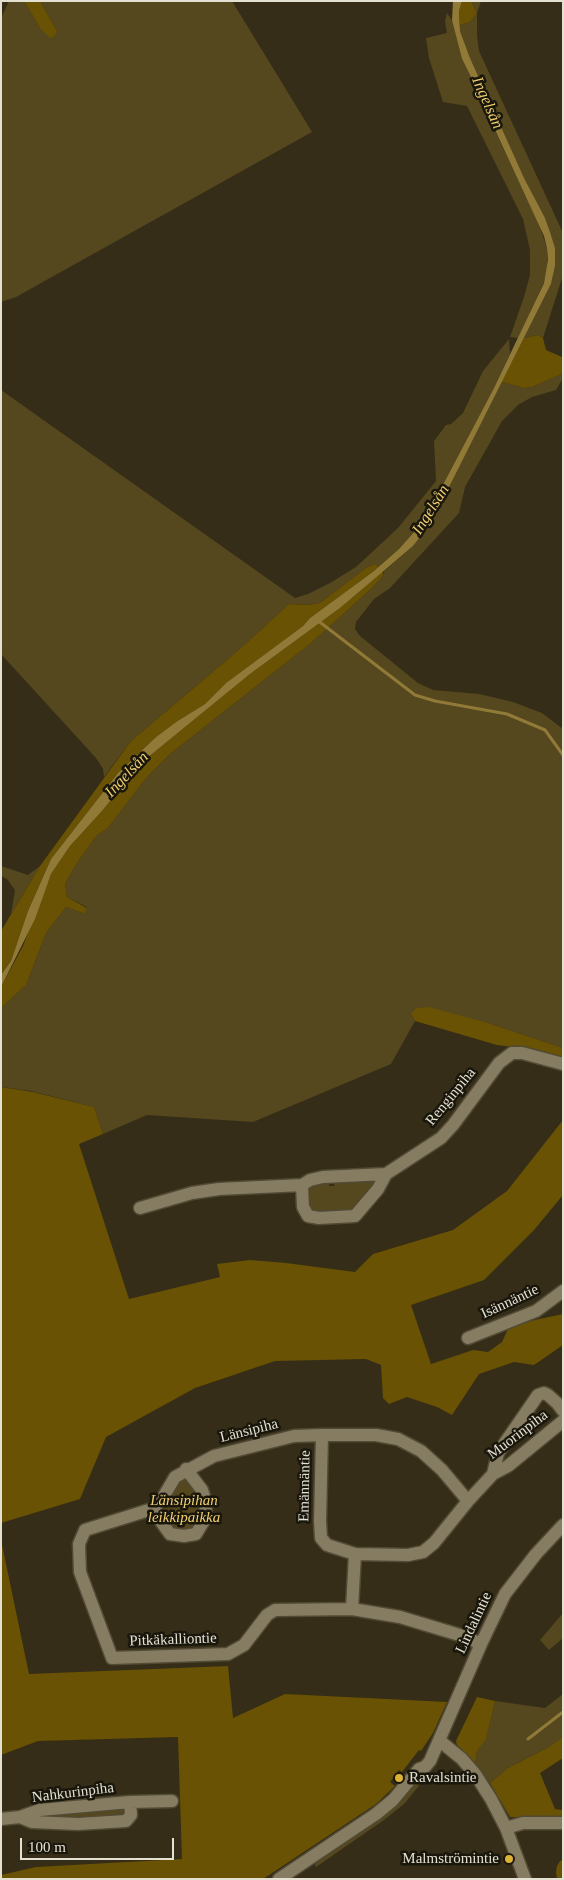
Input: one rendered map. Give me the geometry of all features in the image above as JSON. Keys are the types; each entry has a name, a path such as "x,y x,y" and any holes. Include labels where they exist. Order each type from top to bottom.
{"street":[{"name":"Renginpiha","path":"302,1185 303,1208 308,1216 320,1218 356,1216 378,1188 386,1174 440,1138 453,1125 499,1064 512,1053 522,1053 563,1064"},
{"path":"140,1208 192,1193 219,1189 302,1185 310,1180 322,1177 386,1174"},
{"name":"Isännäntie","path":"468,1338 536,1311 563,1291"},
{"name":"Muorinpiha","path":"493,1474 498,1453 538,1395 544,1393 548,1395 557,1402 563,1411"},
{"name":"Muorinpiha","path":"468,1501 493,1474 508,1466 563,1421"},
{"name":"Länsipiha","path":"152,1509 161,1502 175,1477 186,1469 214,1456 294,1436 322,1435"},
{"name":"Emännäntie","path":"322,1435 376,1435 398,1438 422,1451 442,1470 468,1501 434,1543 423,1552 408,1555 355,1554 327,1545 321,1538 322,1435"},
{"path":"152,1509 170,1534 184,1536 196,1534 205,1518 206,1503 202,1490 186,1469"},
{"name":"Pitkäkalliontie","path":"152,1509 85,1530 79,1544 80,1572 112,1658 228,1654 244,1645 266,1615 275,1610 352,1609 400,1617 463,1636 481,1644"},
{"name":"Lindalintie","path":"279,1879 376,1814 393,1800 419,1769 425,1767 430,1761 505,1594 536,1554 563,1525"},
{"path":"352,1609 355,1554"},
{"path":"437,1745 462,1760 475,1774 506,1828 525,1879"},
{"name":"Nahkurinpiha","path":"1,1819 20,1817 40,1810 130,1802 172,1802"},
{"name":"Nahkurinpiha","path":"20,1817 32,1822 78,1824 126,1821 130,1815 130,1802"},
{"path":"506,1828 523,1823 563,1824"}],"green space":[{"path":"9,1 24,1 40,28 57,31 40,1 232,1 312,132 16,297 1,302 1,18"},
{"path":"471,1 481,1 477,13"},
{"path":"447,13 453,22 462,59 490,115 496,133 538,221 547,248 548,270 518,338 510,337 530,275 530,250 523,219 467,106 443,102 429,58 426,38 447,33 445,21"},
{"path":"477,13 479,51 563,233 563,275 543,338 538,335 524,338 551,284 555,266 555,248 545,218 535,202 500,125 460,31 460,25 470,22"},
{"path":"509,339 510,354 494,388 437,496 415,531 399,549 379,567 375,564 366,568 320,603 307,605 289,604 241,648 131,741 104,777 103,769 96,758 1,654 1,390 295,598 330,583 356,567 398,528 436,481 434,441 446,425 451,424 463,413 483,371"},
{"path":"563,372 563,378 556,390 532,397 518,405 502,421 465,487 459,513 390,588 374,599 356,622 355,629 360,636 418,683 433,690 479,694 513,702 542,713 563,729 563,1048 488,1023 411,1014 415,1021 391,1064 253,1122 147,1115 103,1134 94,1107 31,1091 1,1087 1,1008 26,985 46,933 66,907 85,914 87,907 67,897 65,884 97,835 107,829 147,777 170,754 311,643 372,588 383,576 384,571 413,546 435,515 503,382 524,388 532,387"},
{"path":"1,866 28,875 40,866 11,914 15,890 7,879 1,876"},
{"path":"329,1180 329,1186 334,1186 334,1180 376,1180 377,1185 360,1204 358,1202 356,1205 358,1210 316,1215 306,1207 309,1186"},
{"name":"Länsipihan leikkipaikka","path":"183,1479 189,1480 197,1490 202,1506 199,1524 190,1530 177,1532 166,1521 164,1509 167,1496 173,1484"},
{"path":"563,1613 563,1638 549,1650 540,1640"},
{"path":"563,1694 563,1737 547,1748 508,1768 490,1783 475,1765 477,1751 486,1738 495,1701 545,1708"},
{"path":"432,1767 431,1771 404,1804 316,1867 314,1862 424,1771"},
{"path":"126,1810 126,1819 37,1820 37,1814 60,1811"}],"shaded area":[{"path":"24,1 40,1 57,31 54,36 50,38 40,28"},
{"path":"462,1 471,1 477,13 470,22 460,25 459,11"},
{"path":"538,335 543,338 546,350 562,357 563,372 532,387 524,388 503,382 500,385 524,338"},
{"path":"375,564 379,567 226,683 205,704 156,737 118,773 51,859 28,911 11,961 1,975 1,931 40,866 131,741 241,648 289,604 307,605 320,603 366,568"},
{"path":"383,571 383,576 372,588 311,643 170,754 147,777 107,829 97,835 65,884 67,897 87,908 85,914 66,907 46,933 26,985 1,1008 1,987 23,946 51,874 70,846 102,811 141,763 250,674 340,608"},
{"path":"429,1007 488,1023 563,1048 563,1060 523,1048 497,1045 415,1021 411,1014 416,1008"},
{"path":"1,1087 33,1092 94,1107 103,1134 79,1144 129,1299 220,1277 217,1264 250,1260 355,1272 373,1254 453,1230 507,1191 563,1120 563,1195 534,1230 484,1280 411,1305 431,1364 473,1350 488,1352 502,1342 508,1329 521,1323 563,1314 563,1345 534,1365 514,1362 479,1374 452,1415 437,1407 407,1397 389,1404 383,1398 381,1365 366,1359 275,1361 195,1388 106,1437 80,1499 1,1523"},
{"path":"1,1540 29,1674 228,1666 233,1718 285,1694 447,1702 433,1733 421,1751 419,1750 402,1772 399,1770 390,1782 395,1786 376,1804 263,1879 1,1879 1,1875 36,1867 182,1859 178,1737 38,1741 1,1755"},
{"path":"477,1697 495,1701 486,1739 477,1751 475,1765 457,1745 456,1741"},
{"path":"563,1737 563,1758 540,1773 555,1809 563,1810 563,1819 510,1817 490,1783 508,1768 547,1748"},
{"path":"563,1860 563,1879 557,1879 557,1866"}],"water":[{"name":"Ingelsån","path":"453,1 462,1 459,11 460,31 470,58 550,232 555,248 555,266 551,284 435,515 413,546 340,608 250,674 141,763 102,811 70,846 51,874 35,919 1,987 1,975 11,961 28,911 51,859 118,773 156,737 205,704 226,683 374,571 399,549 415,531 437,496 494,388 544,283 548,260 544,236 490,115 462,59 452,20"}],"waterway":[{"path":"317,620 415,695 435,701 507,714 545,730 563,755"},
{"path":"528,1739 563,1712"}],"place":[{"name":"Ravalsintie","path":"399,1778"},
{"name":"Malmströmintie","path":"509,1859"}]}
